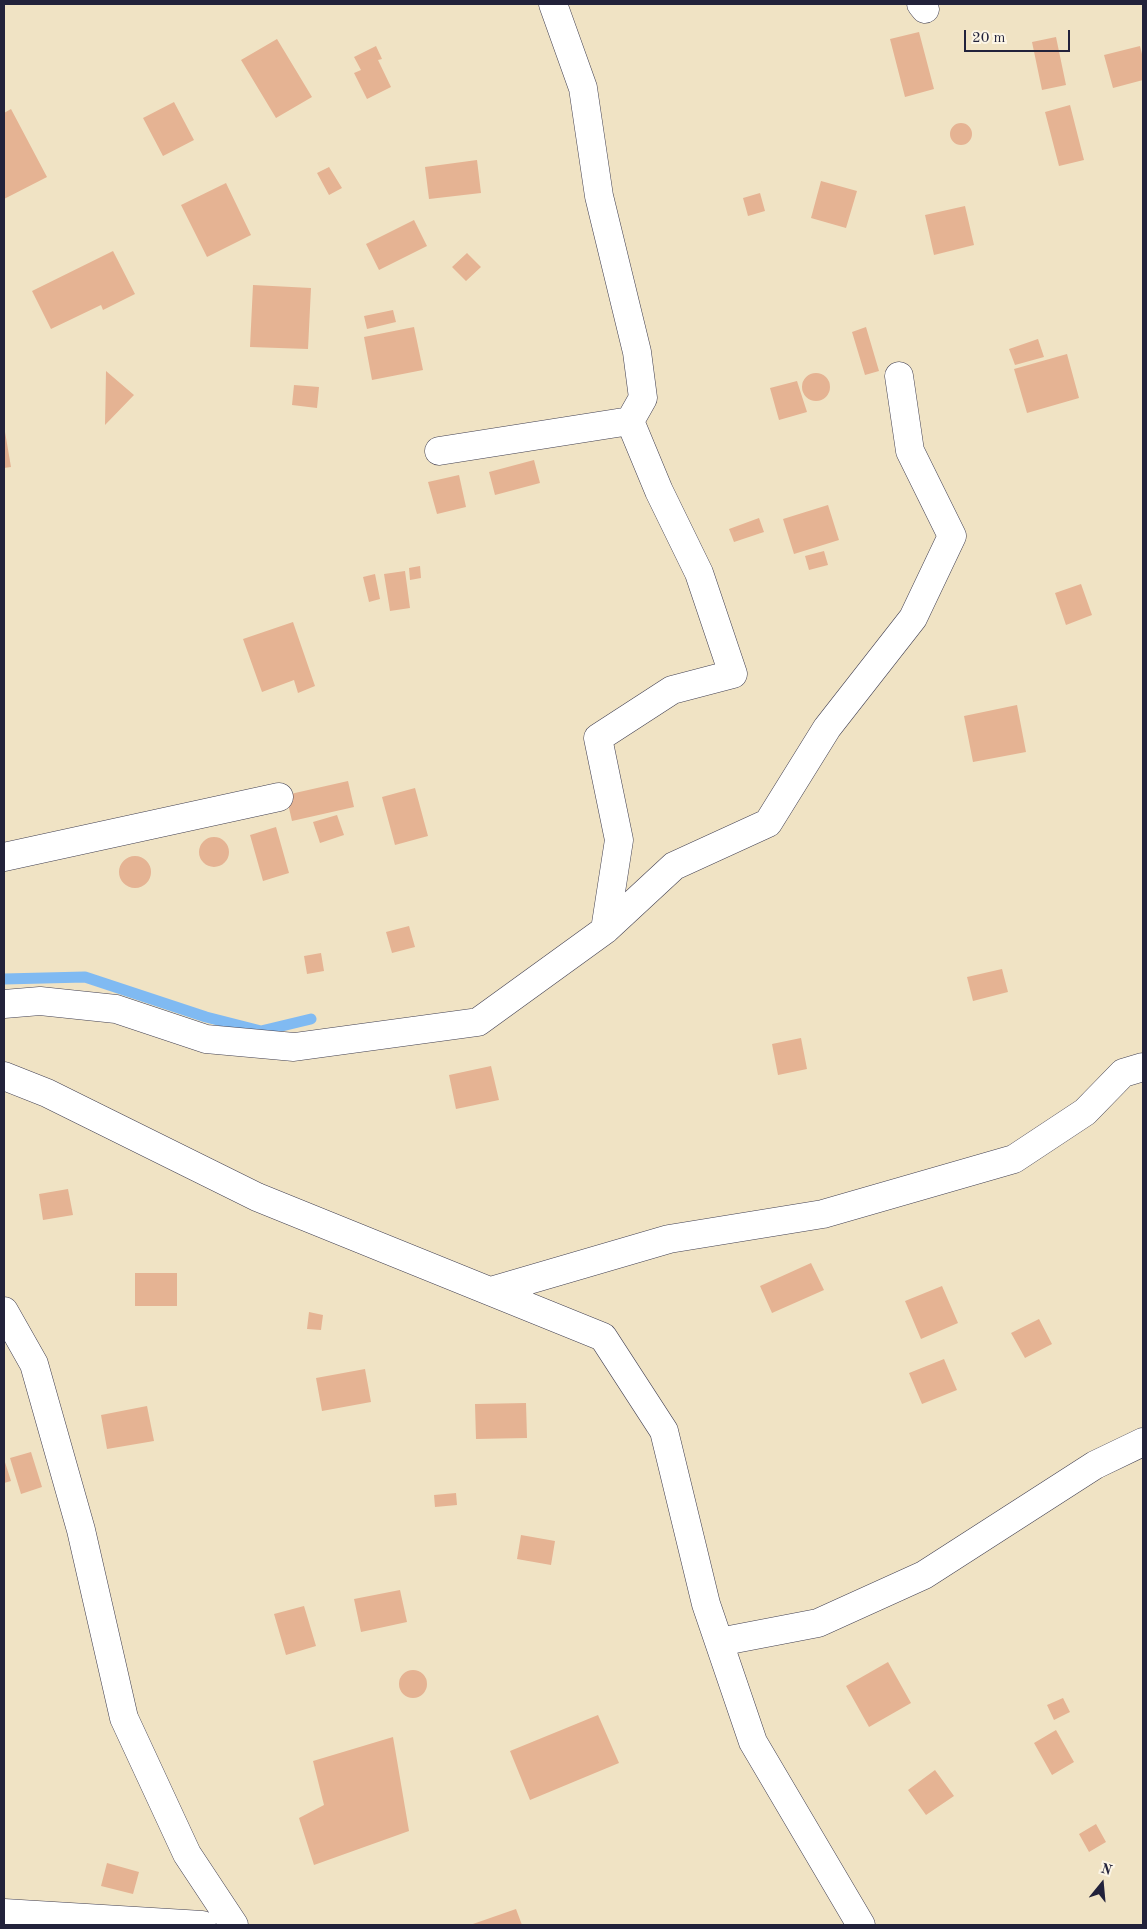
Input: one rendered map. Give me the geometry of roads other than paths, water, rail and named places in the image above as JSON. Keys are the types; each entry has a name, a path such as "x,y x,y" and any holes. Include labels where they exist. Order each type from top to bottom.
{"street":[{"path":"553,4 583,88 599,196 637,352 643,398 630,421"},
{"path":"4,1004 40,1001 116,1009 206,1039 294,1047 478,1022 605,930 674,866 768,823 827,728 912,618 952,536 910,452 900,376"},
{"path":"439,452 630,421"},
{"path":"605,930 619,840 598,738 672,690 733,674 699,573 659,491 630,421"},
{"path":"4,857 280,797"},
{"path":"491,1291 669,1239 823,1214 1014,1158 1085,1112 1123,1074 1143,1067"},
{"path":"4,1076 47,1093 257,1197 603,1336 664,1431 706,1604 753,1742 861,1925"},
{"path":"4,1311 34,1364 81,1530 124,1718 187,1854 234,1925"},
{"path":"719,1642 818,1623 924,1575 1095,1465 1143,1442"},
{"path":"4,1914 202,1925"}],"waterway":[{"path":"4,979 85,977 206,1017 261,1031 311,1019"}]}
